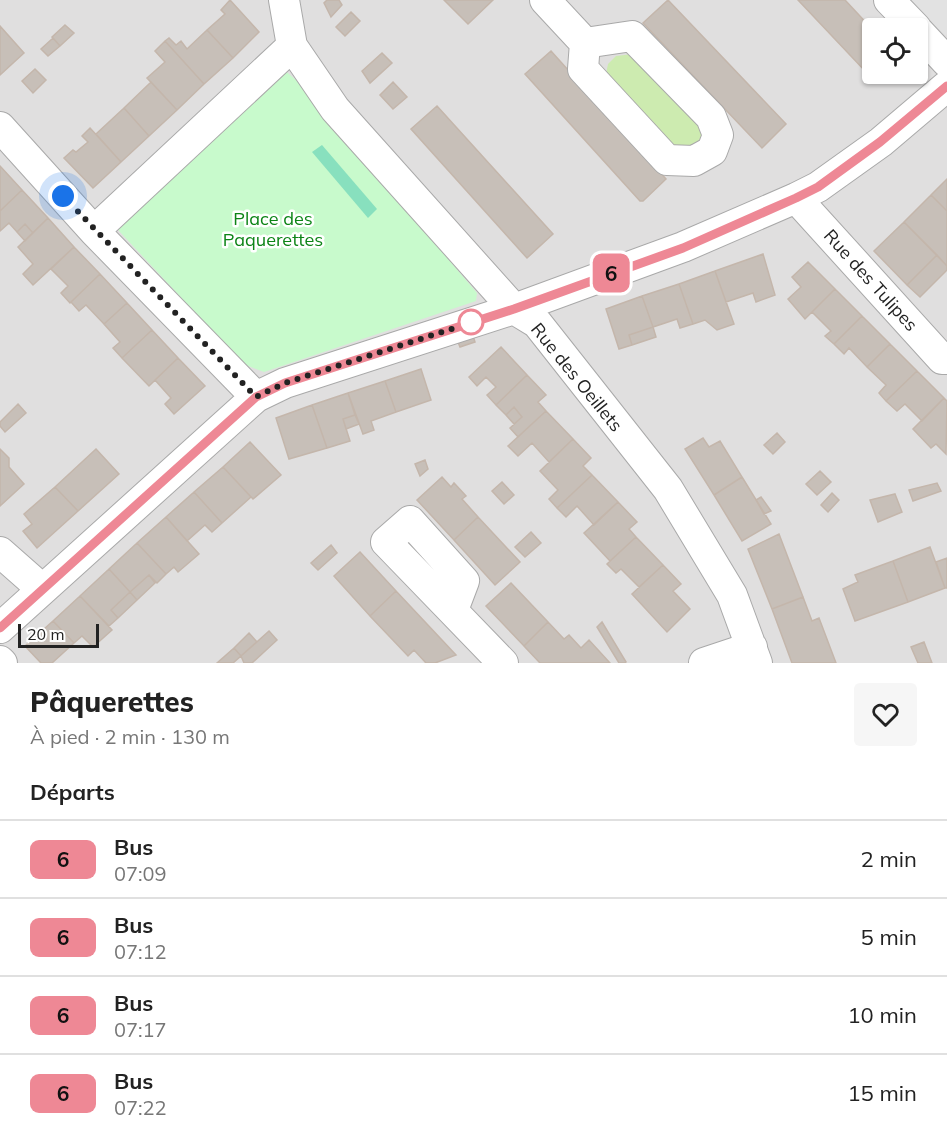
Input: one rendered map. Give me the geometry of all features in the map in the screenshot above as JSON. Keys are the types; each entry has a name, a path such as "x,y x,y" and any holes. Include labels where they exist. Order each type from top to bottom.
{"street":[{"name":"Rue des Oeillets","path":"284,0 292,46 334,109 514,309 537,323 668,489 732,595 754,655"},
{"path":"545,0 579,36 584,69 667,160 694,161 712,152 718,135 711,117 632,36 579,36"},
{"path":"889,0 906,18"},
{"path":"928,42 947,62"},
{"path":"94,231 292,46"},
{"path":"0,628 256,397 285,383 514,309 683,248 796,198 818,187 880,142 947,86"},
{"path":"0,127 94,231 256,397"},
{"name":"Rue des Tulipes","path":"796,198 942,359 947,359"},
{"path":"0,552 42,589"},
{"path":"453,610 504,663"},
{"path":"704,663 754,655"}],"shaded area":[{"path":"0,0 947,0 947,663 0,663"},
{"path":"911,0 947,0 947,34 945,36"}],"green space":[{"path":"633,54 705,129 703,141 677,153 605,79 608,64 616,56"},
{"name":"Place des Paquerettes","path":"281,67 297,81 477,293 476,301 264,372 243,364 119,231 116,219"},
{"path":"322,145 377,209 368,218 312,152"}],"building":[{"path":"230,0 259,32 233,58 207,30 225,14 221,10"},
{"path":"327,0 339,0 342,5 331,17 324,3"},
{"path":"444,0 493,0 468,24"},
{"path":"668,0 786,124 762,148 643,23"},
{"path":"798,0 845,0 862,18 862,68"},
{"path":"351,12 360,21 345,36 336,27"},
{"path":"65,25 74,33 60,46 52,37"},
{"path":"0,26 24,53 0,75"},
{"path":"207,30 233,58 204,84 165,41 169,38 176,45 181,41 187,49"},
{"path":"53,38 60,46 48,56 41,49"},
{"path":"165,41 204,84 177,110 147,78 165,62 155,51"},
{"path":"551,51 666,179 643,201 640,201 525,74"},
{"path":"382,53 392,63 370,83 362,71"},
{"path":"35,69 46,80 33,93 22,81"},
{"path":"151,82 177,110 149,136 124,108"},
{"path":"393,82 407,97 393,109 380,95"},
{"path":"437,106 553,234 527,258 411,129"},
{"path":"124,108 149,136 121,162 96,134"},
{"path":"90,128 121,162 93,188 64,158 88,142 82,136"},
{"path":"0,166 22,190 0,211"},
{"path":"947,179 947,211 931,195"},
{"path":"22,190 48,218 33,233 25,224 17,232 9,223 0,231 0,211"},
{"path":"931,195 947,211 947,266 904,222"},
{"path":"48,218 74,247 33,285 23,274 33,264 18,247"},
{"path":"904,222 937,255 907,285 874,251"},
{"path":"25,224 33,233 25,241 17,232"},
{"path":"74,247 100,274 70,303 61,293 68,286 51,269"},
{"path":"763,254 775,295 756,302 753,293 726,302 715,271"},
{"path":"937,255 947,266 947,270 920,297 907,285"},
{"path":"808,262 835,289 805,319 788,299 801,287 792,277"},
{"path":"715,271 734,324 717,330 705,320 693,324 679,284"},
{"path":"100,274 127,303 104,324 86,305 79,311 71,302"},
{"path":"679,284 693,324 680,328 677,319 653,327 642,296"},
{"path":"835,289 862,316 834,344 825,336 831,331 812,312"},
{"path":"642,296 653,327 629,335 632,345 619,349 606,309"},
{"path":"127,303 152,330 122,358 113,348 120,342 104,324"},
{"path":"862,316 890,344 867,367 849,348 844,354 834,344"},
{"path":"653,327 656,337 632,345 629,335"},
{"path":"152,330 178,358 149,386 122,358"},
{"path":"473,336 475,342 460,347 458,342"},
{"path":"890,344 917,371 886,401 879,393 886,385 867,367"},
{"path":"501,347 527,375 496,405 487,395 496,387 486,377 477,386 469,377"},
{"path":"178,358 205,386 174,414 165,404 171,398 155,380"},
{"path":"421,369 431,400 396,412 385,381"},
{"path":"917,371 944,398 922,421 905,404 897,411 886,401"},
{"path":"527,375 546,395 538,402 546,411 518,437 510,428 522,417 514,407 506,415 496,405"},
{"path":"385,381 396,412 371,421 374,430 363,434 348,393"},
{"path":"348,393 355,415 343,419 350,441 327,448 312,405"},
{"path":"944,398 947,401 946,454 936,444 931,448 913,429"},
{"path":"18,404 26,413 5,432 0,422"},
{"path":"312,405 327,448 289,459 276,418"},
{"path":"514,407 522,417 514,424 506,415"},
{"path":"546,411 573,439 549,462 532,443 518,456 508,446"},
{"path":"355,415 359,424 346,429 343,419"},
{"path":"777,433 785,442 773,454 764,445"},
{"path":"703,438 709,447 720,441 742,477 714,495 685,449"},
{"path":"573,439 591,458 583,466 592,475 557,508 549,499 558,490 540,471"},
{"path":"250,442 281,475 253,499 223,467"},
{"path":"0,449 9,458 9,467 24,484 0,506"},
{"path":"96,449 119,474 78,511 55,487"},
{"path":"425,460 428,469 420,476 415,464"},
{"path":"223,467 251,497 222,523 194,492"},
{"path":"820,471 831,482 817,495 806,484"},
{"path":"592,475 618,502 594,525 577,506 566,517 557,508"},
{"path":"442,477 451,487 454,483 466,496 462,499 478,517 454,540 417,500"},
{"path":"742,477 771,524 742,541 714,495"},
{"path":"502,482 514,495 504,504 492,491"},
{"path":"937,483 941,491 913,501 909,490"},
{"path":"55,487 78,511 37,548 23,531 32,524 24,514"},
{"path":"194,492 222,523 212,532 205,525 187,541 166,517"},
{"path":"832,493 839,500 828,512 821,505"},
{"path":"895,494 902,512 878,522 870,500"},
{"path":"761,497 771,511 764,514 756,500"},
{"path":"618,502 637,522 629,529 636,537 610,561 584,533"},
{"path":"166,517 199,554 178,572 174,567 166,574 137,543"},
{"path":"478,517 520,562 495,585 454,540"},
{"path":"531,532 541,543 525,557 515,547"},
{"path":"779,534 803,597 772,609 748,549"},
{"path":"636,537 663,565 639,587 621,569 616,573 607,564"},
{"path":"137,543 166,574 157,583 149,575 130,592 109,569"},
{"path":"331,545 337,553 318,570 311,563"},
{"path":"930,547 945,588 908,602 893,561"},
{"path":"360,552 396,591 370,616 334,576"},
{"path":"947,558 947,588 945,588 936,562"},
{"path":"893,561 908,602 855,621 843,589 858,582 855,575"},
{"path":"663,565 681,584 673,591 690,609 667,632 632,594"},
{"path":"109,569 130,592 111,610 118,618 109,626 80,596"},
{"path":"149,575 155,583 137,600 130,592"},
{"path":"511,583 548,622 524,646 486,606"},
{"path":"396,591 456,655 435,663 426,663 414,650 408,656 370,616"},
{"path":"130,592 137,600 118,618 111,610"},
{"path":"80,596 112,630 93,647 82,636 74,643 53,621"},
{"path":"803,597 812,621 819,618 836,663 792,663 772,609"},
{"path":"53,621 74,643 52,663 41,663 25,646"},
{"path":"548,622 564,639 569,635 581,648 589,640 610,663 540,663 524,646"},
{"path":"602,622 625,663 619,663 597,627"},
{"path":"269,631 277,640 252,663 244,663 241,656"},
{"path":"249,633 257,642 241,656 234,648"},
{"path":"924,642 932,663 918,663 911,647"},
{"path":"234,648 241,656 233,663 217,663"}],"bus line":[{"name":"6","path":"0,628 256,397 285,383 514,309 683,248 796,198 818,187 880,142 947,86"}],"route":[{"path":"63,196 94,231 256,397 285,383 479,320 471,322"}]}
